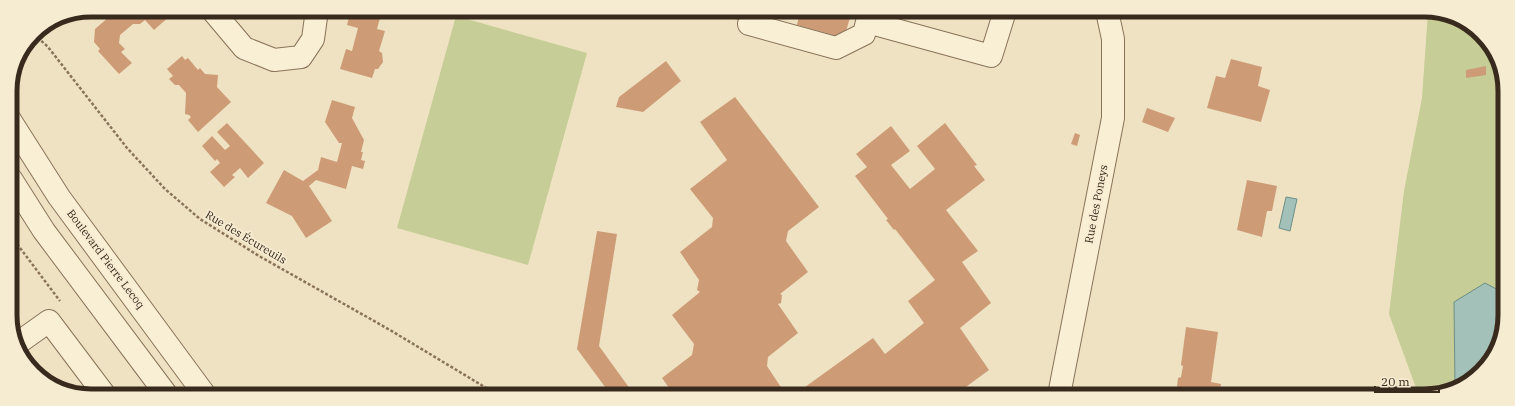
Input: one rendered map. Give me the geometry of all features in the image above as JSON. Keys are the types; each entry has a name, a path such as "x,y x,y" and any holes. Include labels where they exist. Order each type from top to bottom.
{"street":[{"path":"218,17 244,48 274,60 301,57 313,39 316,17"},
{"path":"749,24 836,48 864,34 869,17"},
{"path":"872,17 991,56 1003,17"},
{"name":"Rue des Poneys","path":"1060,389 1113,118 1113,38 1108,17"},
{"name":"Boulevard Pierre Lecoq","path":"17,131 59,197 202,389"},
{"path":"17,188 44,231 162,389"},
{"path":"22,340 49,321 100,389"}],"path":[{"name":"Rue des Écureuils","path":"39,39 48,47 126,148 165,189 200,219 259,256 390,330 488,389"}],"green space":[{"path":"456,17 587,53 528,265 397,228"},
{"path":"1428,17 1438,18 1461,27 1469,32 1483,46 1490,58 1497,77 1498,291 1454,302 1455,382 1428,389 1416,389 1389,314 1404,191 1422,98"}],"water":[{"path":"1286,197 1297,199 1290,231 1279,228"},
{"path":"1485,283 1498,290 1497,329 1490,348 1483,360 1473,371 1455,382 1454,302"}],"building":[{"path":"109,17 169,17 154,30 145,20 140,24 133,24 120,35 119,43 125,49 121,52 132,63 119,74 98,51 100,49 94,42 95,29"},
{"path":"349,17 380,17 377,29 385,31 379,51 382,53 383,62 378,69 375,69 372,78 340,69 346,49 352,51 358,28 347,25"},
{"path":"727,17 743,17 742,21"},
{"path":"799,17 850,17 844,38 797,25"},
{"path":"182,56 185,60 188,58 198,70 200,68 205,74 218,75 217,87 231,102 198,132 188,120 191,117 185,114 186,93 179,85 175,85 169,79 173,76 167,69"},
{"path":"1231,59 1262,67 1258,86 1270,90 1261,122 1207,108 1216,76 1225,78"},
{"path":"666,61 681,81 643,112 616,107 619,97"},
{"path":"1486,66 1486,75 1466,78 1466,70"},
{"path":"735,97 819,207 788,231 786,241 808,272 780,294 782,295 781,303 778,304 798,333 768,357 767,366 782,389 670,389 662,378 692,355 694,344 672,315 700,292 697,290 699,280 680,252 712,227 713,218 690,189 727,160 700,122"},
{"path":"332,100 355,107 352,118 364,140 361,160 365,161 363,169 352,166 346,189 316,180 309,186 332,221 306,238 292,216 266,203 284,170 303,181 318,170 321,157 337,162 342,143 339,143 325,122"},
{"path":"1147,108 1175,118 1168,132 1142,122"},
{"path":"227,123 264,163 248,178 240,168 232,175 235,177 224,187 210,172 220,163 217,159 215,161 202,146 212,136 225,150 230,146 217,132"},
{"path":"945,123 977,165 974,166 985,180 946,210 978,251 962,262 991,303 960,328 989,370 963,389 802,389 873,338 885,354 924,323 908,301 935,280 895,229 894,230 886,220 888,219 855,176 867,167 856,154 891,126 910,151 891,165 910,189 935,169 917,146"},
{"path":"1075,133 1080,135 1077,146 1071,144"},
{"path":"1247,180 1277,186 1272,211 1267,211 1262,237 1237,230"},
{"path":"597,231 617,234 599,346 630,389 607,389 577,349"},
{"path":"1186,327 1218,332 1211,382 1221,384 1220,389 1177,389 1178,378 1181,377 1183,366 1181,365"},
{"path":"64,384 73,385 75,387"}]}
